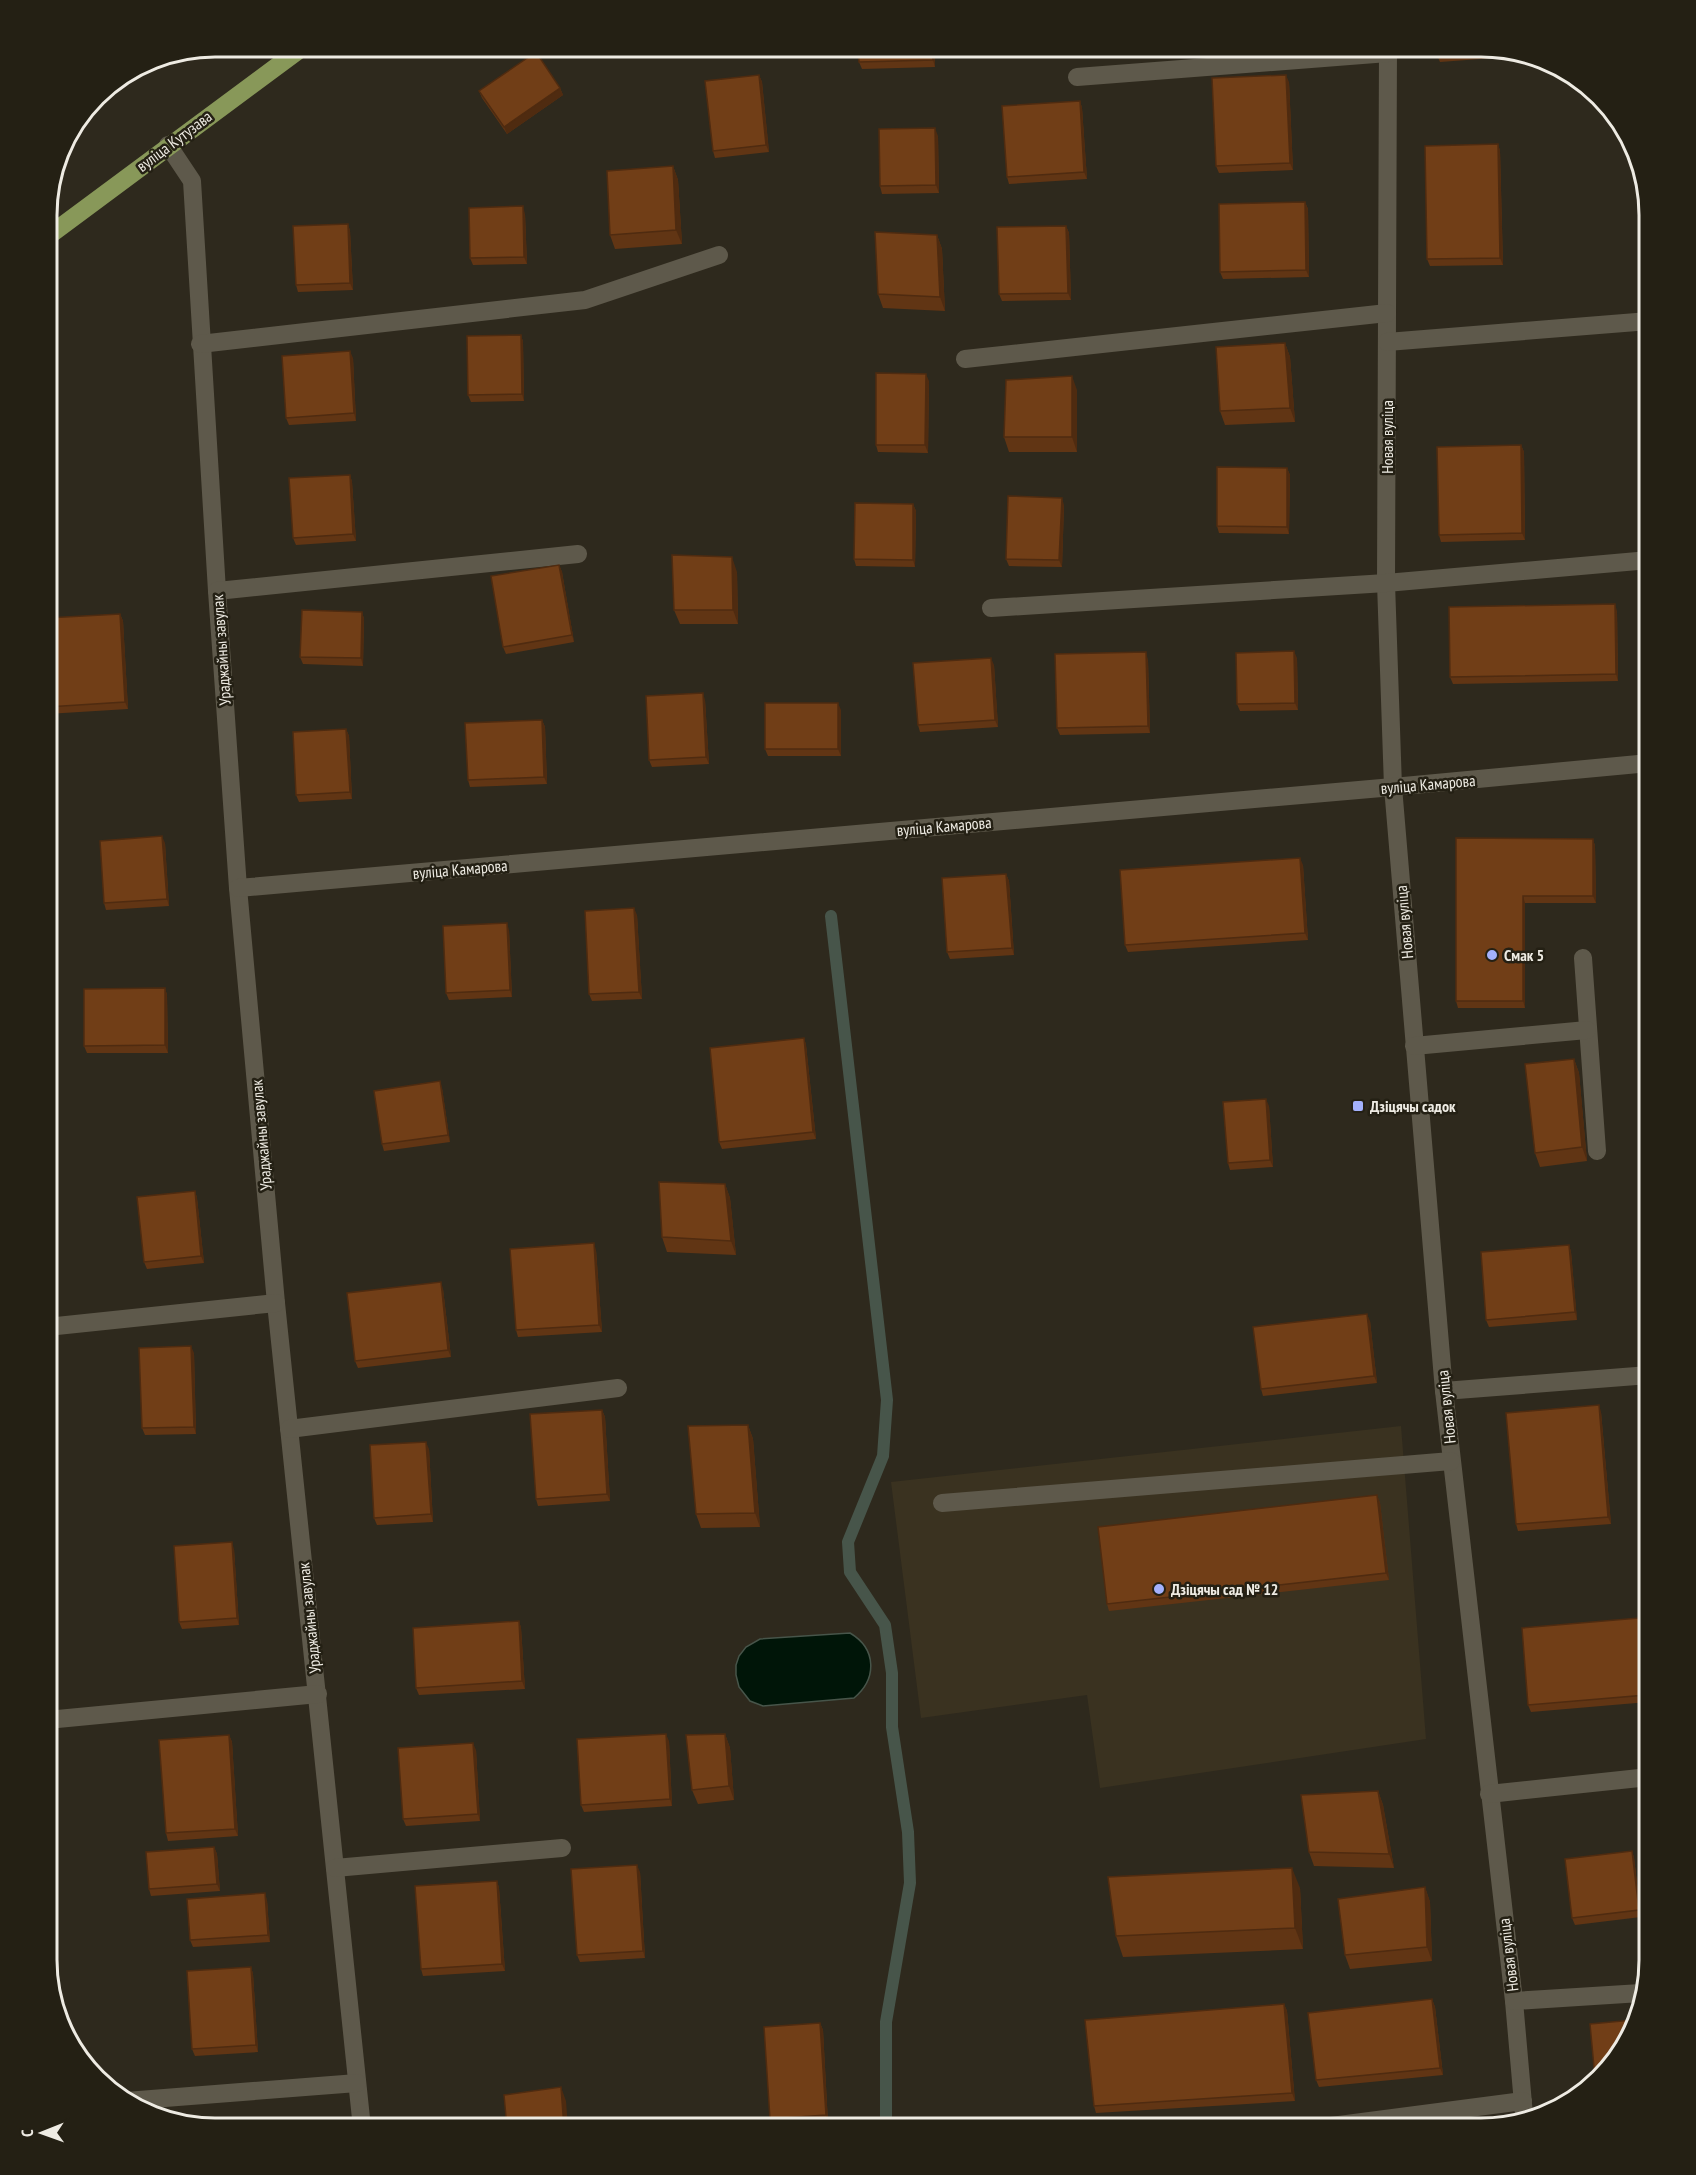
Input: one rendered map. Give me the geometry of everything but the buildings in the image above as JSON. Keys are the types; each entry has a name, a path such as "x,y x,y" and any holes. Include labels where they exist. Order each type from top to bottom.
{"main road":[{"name":"вуліца Кутузава","path":"57,229 288,57"}],"street":[{"path":"1077,77 1307,57"},
{"name":"Новая вуліца","path":"1388,57 1386,583 1393,787 1444,1391 1514,2001 1524,2108"},
{"name":"Ураджайны завулак","path":"168,145 192,181 200,344 238,888 276,1303 361,2118"},
{"path":"200,344 585,300 719,255"},
{"path":"965,359 1387,313"},
{"path":"1387,342 1639,322"},
{"path":"217,591 578,554"},
{"path":"991,608 1386,583 1639,561"},
{"name":"вуліца Камарова","path":"238,888 1639,764"},
{"path":"1583,958 1597,1151"},
{"path":"1414,1046 1587,1030"},
{"path":"57,1326 276,1303"},
{"path":"1444,1391 1639,1376"},
{"path":"289,1429 618,1388"},
{"path":"942,1503 1451,1461"},
{"path":"57,1719 318,1694"},
{"path":"1489,1794 1639,1778"},
{"path":"335,1868 562,1848"},
{"path":"1514,2001 1635,1993"},
{"path":"141,2100 357,2083"},
{"path":"1420,2118 1524,2108"}],"shaded area":[{"name":"Дзіцячы сад № 12","path":"1401,1426 1426,1739 1100,1788 1087,1695 921,1718 891,1482"},
{"path":"850,1633 865,1647 871,1664 867,1682 854,1698 763,1706 750,1701 739,1687 736,1665 739,1656 746,1647 760,1639"}],"waterway":[{"path":"831,916 887,1400 883,1456 848,1542 850,1572 885,1625 892,1673 892,1727 908,1832 910,1883 886,2022 886,2118"}],"place":[{"name":"Смак 5","path":"1492,955"},
{"name":"Дзіцячы садок","path":"1358,1106"},
{"name":"Дзіцячы сад № 12","path":"1159,1589"}]}
